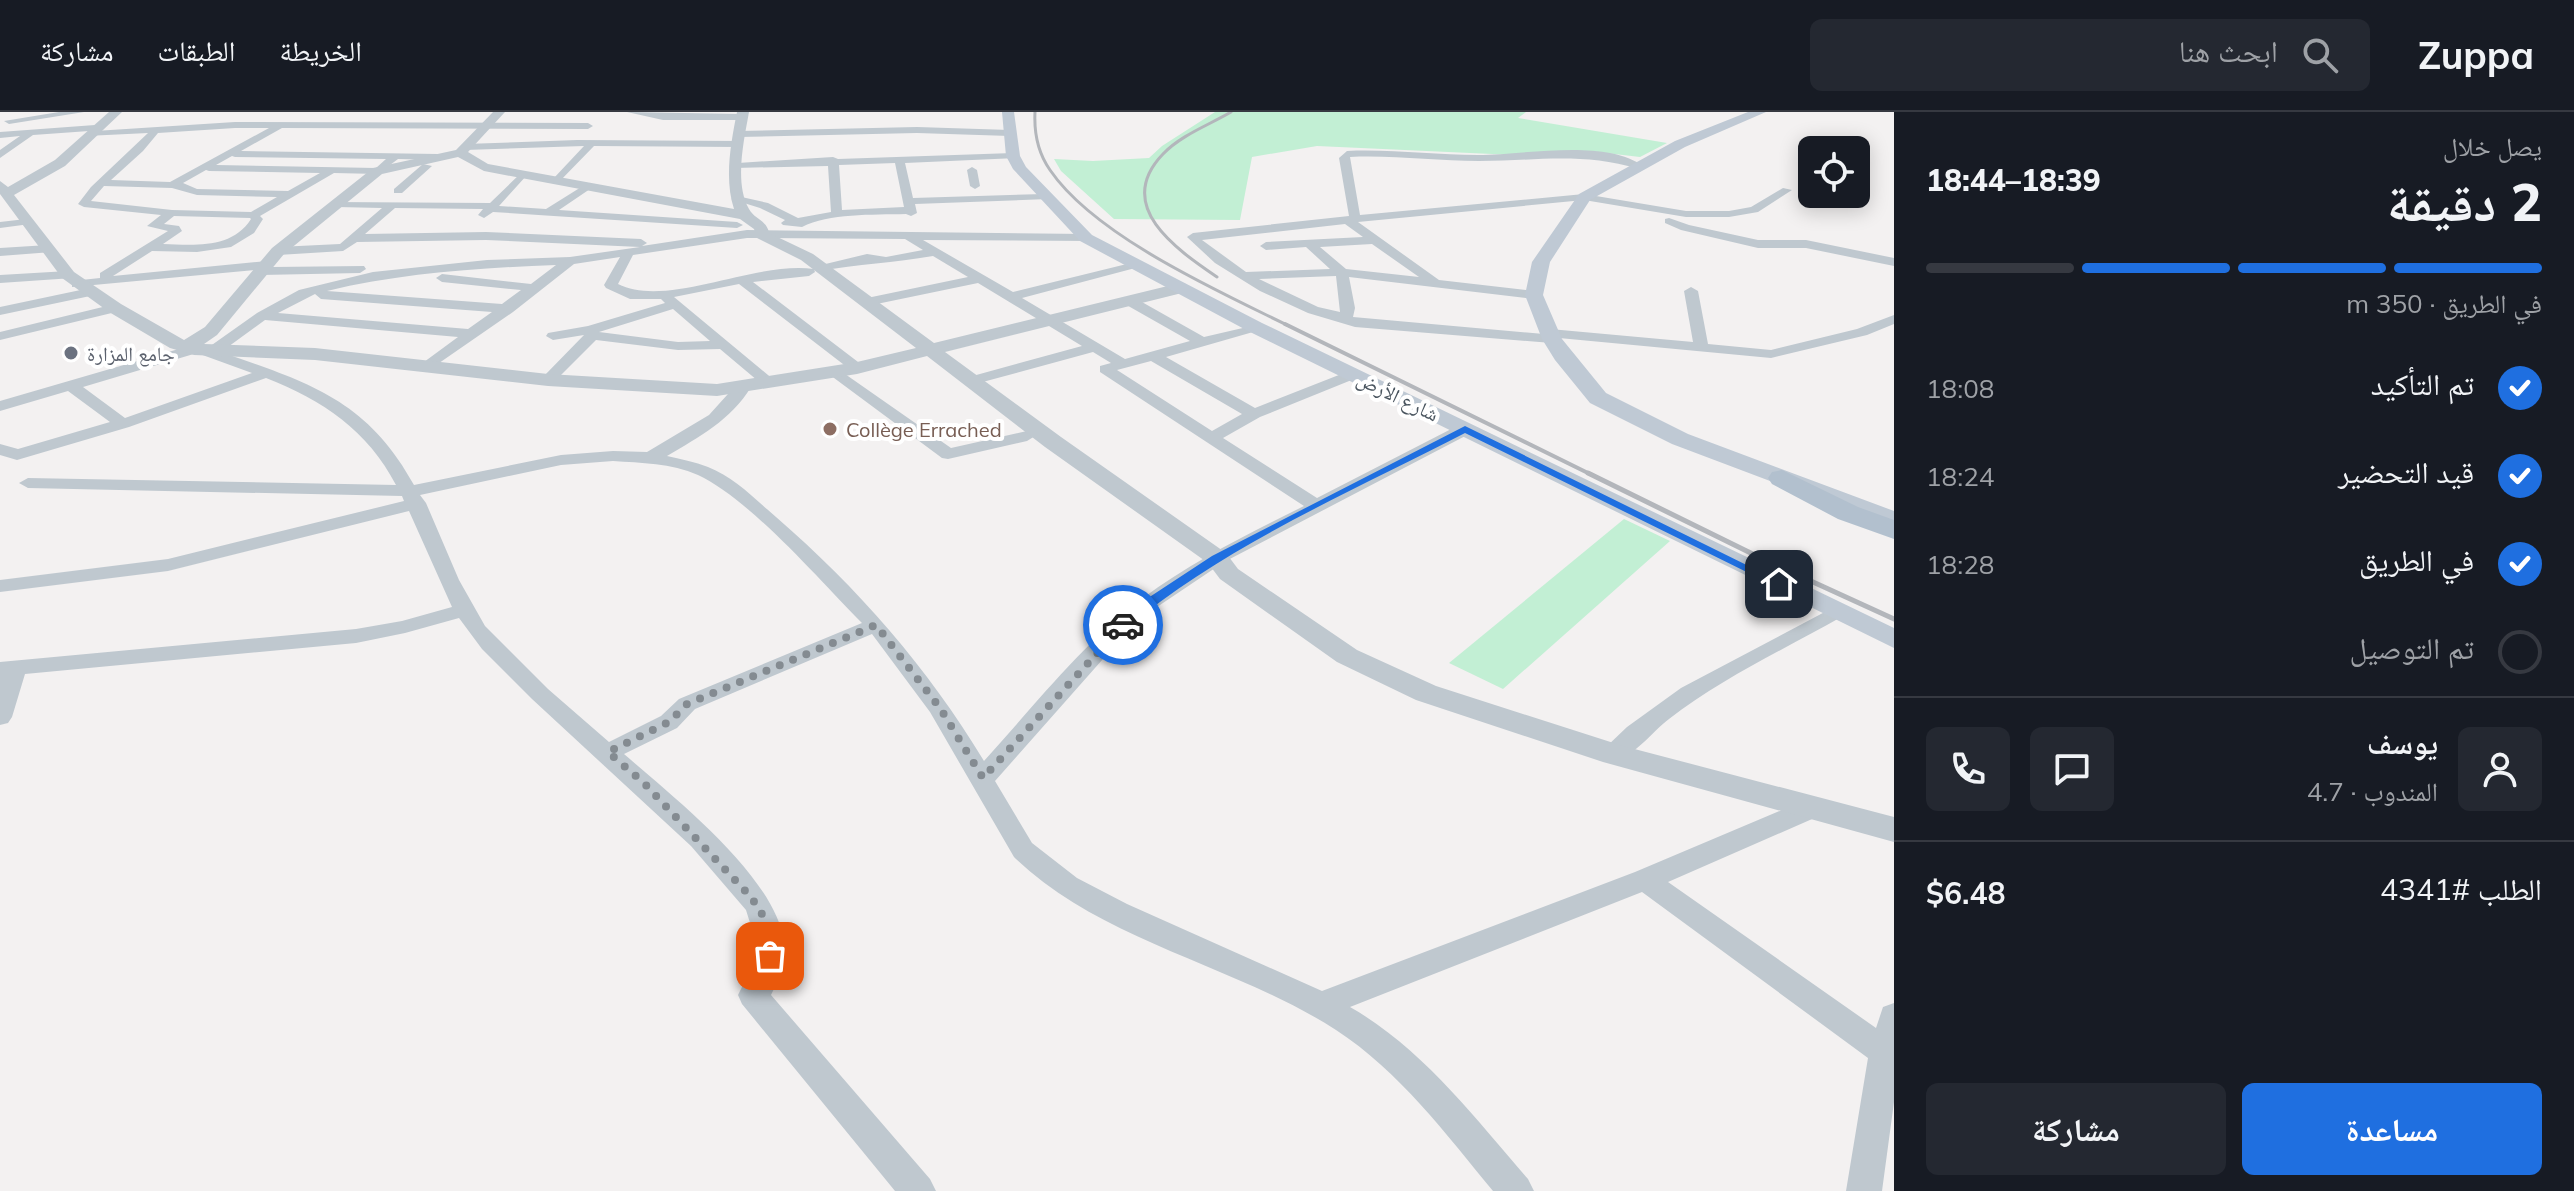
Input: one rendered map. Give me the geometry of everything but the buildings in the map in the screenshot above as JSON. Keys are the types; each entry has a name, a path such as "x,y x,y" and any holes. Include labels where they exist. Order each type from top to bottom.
{"main road":[{"path":"1760,112 1718,126 1584,197 1541,262 1534,295 1551,336 1584,385 1598,398 1659,430 1894,520"},
{"path":"1009,122 1023,175"},
{"name":"شارع الأرض","path":"1023,175 1086,238 1255,327 1894,639"},
{"path":"1782,478 1848,513 1894,530"}],"street":[{"path":"0,122 43,114 80,112"},
{"path":"0,135 105,123 159,129 230,129 247,112"},
{"path":"408,126 423,112"},
{"path":"462,150 499,112"},
{"path":"631,112 652,115 665,131 738,139 791,133 862,155 899,159 938,158 1023,175"},
{"path":"530,126 542,113"},
{"path":"194,127 212,133 293,120 374,114"},
{"path":"366,126 374,114"},
{"path":"398,191 433,161 462,150 540,144 625,145 665,131 689,115 743,114 738,139 737,199 744,215 841,292 924,352 974,380 1216,567"},
{"path":"638,126 652,115"},
{"path":"176,116 84,199 84,204 172,213 253,215 331,171"},
{"path":"791,133 797,119"},
{"path":"174,185 172,183 233,154 293,120 366,126 530,126 591,122 577,143"},
{"path":"824,141 866,126 918,134 1009,122"},
{"path":"0,225 8,202 60,163 105,123"},
{"path":"286,154 336,125"},
{"path":"530,126 540,144 539,149 580,157"},
{"path":"0,155 30,133"},
{"path":"625,145 631,135"},
{"path":"239,139 284,139"},
{"path":"557,181 590,145"},
{"path":"738,166 833,160 922,148 924,158"},
{"path":"462,150 484,167"},
{"path":"233,154 322,154 484,167 744,215"},
{"path":"287,173 322,154"},
{"path":"1434,282 1351,220 1344,158 1347,154 1500,159 1596,155 1621,158 1638,166"},
{"path":"938,158 941,169 988,170"},
{"path":"899,159 910,206 909,234"},
{"path":"199,349 278,251 337,204 360,191 378,171 399,160"},
{"path":"833,160 837,214"},
{"path":"204,168 257,170 249,175 378,171"},
{"path":"972,170 975,186"},
{"path":"287,173 319,177"},
{"path":"449,248 522,175"},
{"path":"962,186 1023,175"},
{"path":"0,406 199,349 304,293 349,281 505,263 627,255 837,214 910,206 1023,175"},
{"path":"103,183 174,185 189,187 197,192 291,194"},
{"path":"549,212 586,187"},
{"path":"907,187 920,187"},
{"path":"1787,190 1748,211 1706,215 1675,213 1584,197 1193,237 1205,252 1244,276 1316,312 1360,324 1778,354 1894,319"},
{"path":"383,191 419,192 407,206"},
{"path":"694,206 737,199 764,205 821,233"},
{"path":"8,202 48,249 115,308 199,349 308,390 338,407 362,428 396,466 414,497 464,610 508,663 644,783 757,904 762,914 770,956 767,977 753,995 918,1191"},
{"path":"337,204 492,208 761,231 1086,238"},
{"path":"278,251 337,249 355,238 392,205"},
{"path":"0,311 83,283 154,248 176,231 175,228 153,226 172,213"},
{"path":"1675,213 1667,219 1669,222 1708,233 1764,245 1815,245 1894,262"},
{"path":"154,248 227,245 252,227 257,219 253,215"},
{"path":"1245,231 1266,246 1291,274"},
{"path":"909,234 934,252 1120,362"},
{"path":"355,238 459,236 608,241 666,248"},
{"path":"1266,246 1374,240"},
{"path":"1308,243 1342,272 1348,308 1346,317 1341,318"},
{"path":"0,252 48,249"},
{"path":"548,380 577,353 591,332 670,300 743,281 867,258 886,261 934,252"},
{"path":"627,255 611,285 630,295 670,300 769,383"},
{"path":"431,270 440,259"},
{"path":"429,365 570,261"},
{"path":"1011,297 1135,264"},
{"path":"0,279 83,283 264,268 373,269 535,288"},
{"path":"814,270 867,302 1027,436 1347,656 1377,672 1426,693 1614,754 1810,809 1860,818 1894,830"},
{"path":"1244,276 1342,272 1534,295"},
{"path":"867,302 979,279"},
{"path":"743,281 857,368"},
{"path":"199,349 315,354 548,380 683,390 743,387 857,368 1180,288"},
{"path":"1691,291 1702,349"},
{"path":"304,293 508,309"},
{"path":"1128,300 1199,340"},
{"path":"0,336 115,308"},
{"path":"262,316 473,334"},
{"path":"1255,327 1120,362 1105,369 1315,505"},
{"path":"1869,329 1894,337"},
{"path":"553,336 591,332 678,346 724,345"},
{"path":"974,380 1094,347"},
{"path":"1152,355 1254,414"},
{"path":"835,372 948,454 1027,436"},
{"path":"0,449 17,455 123,424 263,374"},
{"path":"1211,438 1254,414 1354,374"},
{"path":"69,384 123,424"},
{"path":"650,458 718,415 732,404 743,387"},
{"path":"983,778 1110,637 1150,603 1216,567 1315,505 1465,429"},
{"path":"0,586 168,565 324,527 414,497 561,460 613,456 650,458 703,471 734,490 789,538 876,625 940,708 1023,850 1056,880 1098,904 1321,1005 1391,1052 1516,1191"},
{"path":"28,483 315,490 414,497"},
{"path":"315,490 324,527"},
{"path":"0,717 8,668 356,636 405,627 464,610"},
{"path":"1614,754 1636,729 1663,709 1836,612"},
{"path":"608,752 669,722 687,704 876,625"},
{"path":"1860,818 1894,807"},
{"path":"1321,1005 1645,880 1810,809"},
{"path":"1645,880 1889,1056"},
{"path":"1864,1191 1894,1016"}],"green space":[{"path":"1215,112 1526,112 1518,118 1667,143 1640,157 1589,151 1514,155 1317,146 1252,157 1240,220 1114,219 1061,171 1054,159 1093,161 1149,158 1162,146"},
{"path":"1624,519 1670,541 1503,689 1449,663"}],"railway":[{"path":"1035,112 1042,157 1070,194 1096,217 1160,260 1289,326"},
{"path":"1217,277 1184,253 1156,224 1147,208 1145,191 1149,173 1170,147 1231,112"},
{"path":"1285,324 1592,475"},
{"path":"1588,473 1894,619"}],"way so far":[{"path":"770,956 762,914 757,904 644,783 608,752 669,722 687,704 876,625 940,708 983,778 1123,625"}],"place":[{"name":"جامع المزارة","path":"71,353"},
{"name":"Collège Errached","path":"830,429"}],"route":[{"path":"1123,625 1217,558 1465,429 1779,584"}]}
